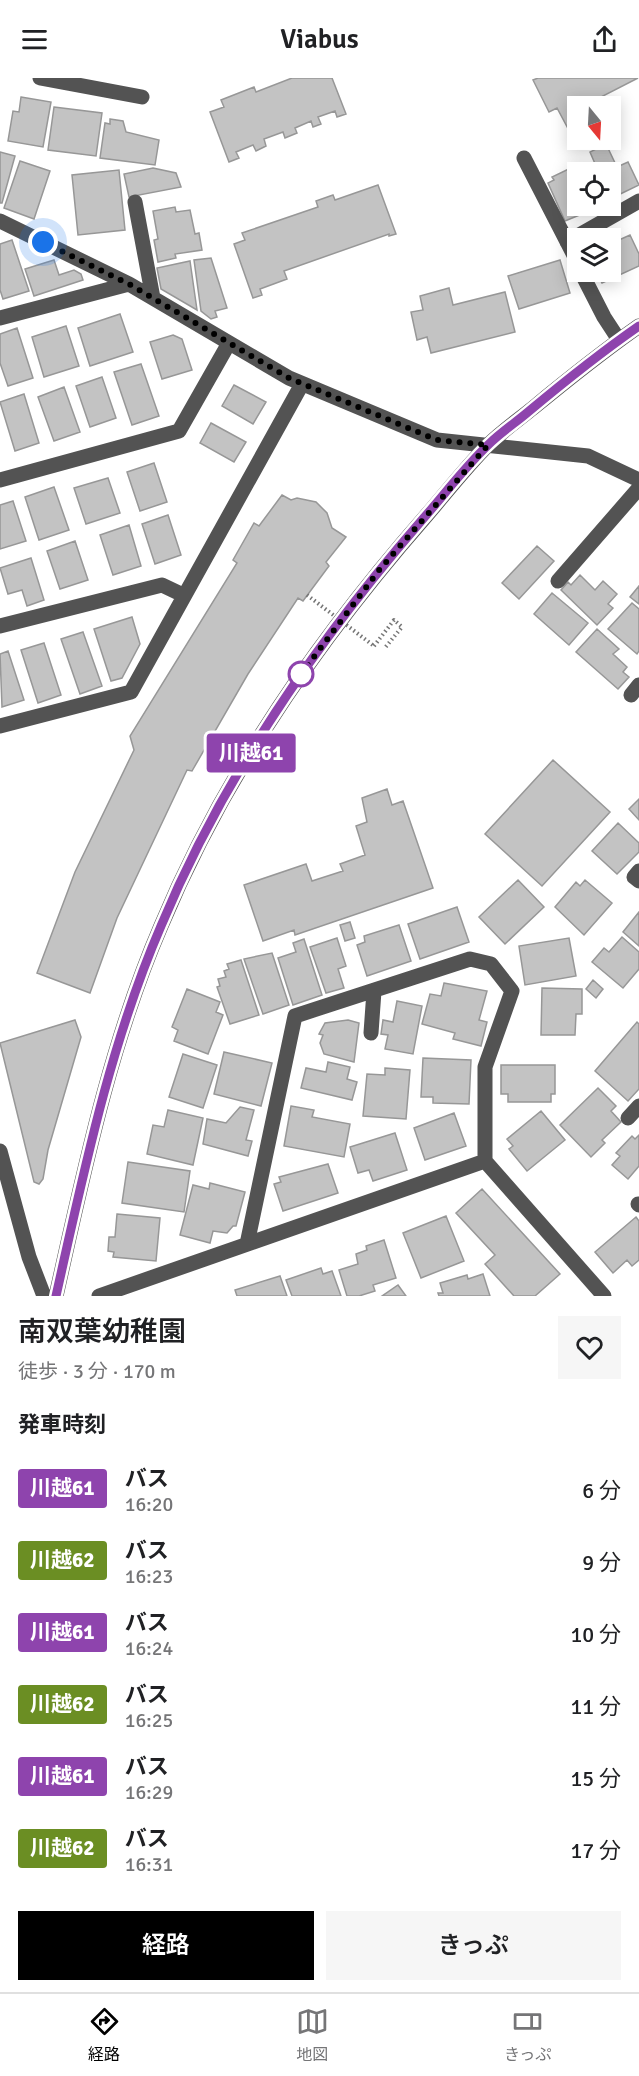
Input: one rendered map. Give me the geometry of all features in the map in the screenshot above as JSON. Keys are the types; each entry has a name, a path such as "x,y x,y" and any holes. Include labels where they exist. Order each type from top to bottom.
{"street":[{"path":"40,78 142,97"},
{"path":"524,158 567,242"},
{"path":"592,228 639,201"},
{"path":"135,202 153,298"},
{"path":"0,221 129,284 302,384 437,440 588,456 639,480"},
{"path":"586,282 619,340"},
{"path":"0,318 129,284"},
{"path":"56,1296 86,1159 123,1028 160,926 194,854 234,779 333,629 380,569 488,445 596,356 639,326"},
{"path":"0,480 178,432 229,343"},
{"path":"0,726 131,692 302,384"},
{"path":"558,581 639,488"},
{"path":"0,626 162,585 183,596"},
{"path":"639,871 634,877 639,881"},
{"path":"247,1244 295,1016 470,959 491,964 512,991 485,1067 486,1161 604,1296"},
{"path":"371,1033 374,991"},
{"path":"628,1118 639,1106"},
{"path":"0,1151 29,1257 44,1296"},
{"path":"99,1296 486,1161"}],"path":[{"path":"307,595 374,646 394,620 402,627 384,650"}],"building":[{"path":"292,78 332,78 346,114 337,117 335,111 318,117 321,124 313,127 311,121 295,128 297,133 285,138 283,132 264,139 266,146 256,151 253,145 236,152 239,158 229,162 210,112 224,107 221,100 254,87 256,92"},
{"path":"538,78 638,78 603,96 567,96 567,127 557,108 549,112 533,80"},
{"path":"21,97 51,102 43,147 8,141 13,111 19,112"},
{"path":"54,107 102,113 96,156 48,150"},
{"path":"110,119 123,121 126,132 159,140 155,165 100,158 105,123 110,124"},
{"path":"609,150 615,162 594,162 590,152"},
{"path":"0,152 15,156 2,203 0,203"},
{"path":"20,161 50,171 34,219 4,208"},
{"path":"628,162 639,185 621,194 621,165"},
{"path":"153,168 176,173 181,187 129,197 124,174"},
{"path":"119,170 125,230 78,235 72,175"},
{"path":"567,170 567,216 577,216 565,221 548,183 554,180 552,177"},
{"path":"378,185 396,234 389,236 389,234 284,271 287,279 260,289 262,295 253,298 234,244 245,240 242,233 318,207 316,201 333,195 335,200"},
{"path":"175,207 176,212 190,210 195,234 199,233 202,250 175,254 176,258 158,262 154,240 158,239 153,211"},
{"path":"630,235 639,254 639,266 621,274 621,239"},
{"path":"12,240 29,291 3,299 0,290 0,244"},
{"path":"211,258 227,308 215,311 217,317 211,319 201,311 194,260"},
{"path":"54,260 59,275 74,270 81,274 83,280 34,296 25,269"},
{"path":"560,260 570,293 519,309 508,276"},
{"path":"190,261 197,310 161,289 157,268"},
{"path":"449,288 453,305 505,292 515,332 431,353 427,337 417,340 411,312 423,310 420,296"},
{"path":"120,314 133,352 90,366 78,328"},
{"path":"66,326 79,366 44,377 32,337"},
{"path":"17,328 33,378 8,386 0,363 0,334"},
{"path":"173,335 182,339 192,370 162,379 150,342"},
{"path":"141,364 159,416 132,425 114,372"},
{"path":"102,377 116,418 90,427 76,386"},
{"path":"234,385 266,402 253,424 222,406"},
{"path":"64,387 80,432 54,441 38,397"},
{"path":"24,394 39,443 15,451 0,402"},
{"path":"211,423 246,442 234,462 200,443"},
{"path":"154,463 167,502 140,511 127,472"},
{"path":"108,478 120,513 86,524 74,488"},
{"path":"54,487 69,530 39,540 25,497"},
{"path":"282,495 291,500 297,498 316,502 327,513 332,528 346,537 326,562 329,566 303,601 298,598 248,674 192,771 187,770 117,918 90,993 37,973 75,872 134,750 130,736 237,563 233,560 254,523 259,526"},
{"path":"13,501 26,541 0,549 0,505"},
{"path":"168,515 181,555 155,564 142,524"},
{"path":"129,525 141,566 113,575 100,535"},
{"path":"75,541 88,580 60,589 47,551"},
{"path":"537,546 554,561 519,599 502,583"},
{"path":"31,558 44,600 27,606 22,590 8,594 0,568"},
{"path":"580,575 595,590 603,581 617,594 608,604 613,608 597,625 561,590 568,582 571,585"},
{"path":"639,586 639,604 630,597"},
{"path":"552,593 588,623 569,645 534,614"},
{"path":"632,603 639,609 639,651 637,654 608,629"},
{"path":"132,617 140,644 122,678 111,681 94,629"},
{"path":"597,629 619,649 613,654 627,667 623,672 629,677 618,689 576,652"},
{"path":"83,632 102,686 80,694 61,639"},
{"path":"44,643 61,695 38,703 21,650"},
{"path":"8,651 24,700 2,707 0,654"},
{"path":"553,760 610,812 542,886 485,834"},
{"path":"387,789 392,805 403,801 433,888 295,935 294,930 263,941 244,885 306,864 312,881 343,871 340,864 365,855 356,826 367,822 362,798"},
{"path":"639,799 639,820 629,809"},
{"path":"618,823 639,843 639,852 617,874 592,851"},
{"path":"518,880 544,907 505,944 479,917"},
{"path":"585,880 612,903 584,935 555,907 576,882 580,886"},
{"path":"457,907 469,942 420,959 408,924"},
{"path":"639,912 639,946 623,932"},
{"path":"350,922 355,938 345,941 340,925"},
{"path":"399,925 411,961 367,976 357,945 365,942 364,936"},
{"path":"622,937 639,952 639,969 623,988 592,962 604,948 609,952"},
{"path":"337,938 346,966 338,969 344,988 326,993 310,947"},
{"path":"569,938 576,976 525,985 519,946"},
{"path":"304,939 322,995 293,1005 278,958 296,952 293,943"},
{"path":"272,953 289,1005 263,1014 244,959"},
{"path":"241,960 259,1015 230,1024 217,987 220,986 218,979 226,977 224,971 229,969 227,964"},
{"path":"593,980 603,989 596,998 586,989"},
{"path":"444,983 487,991 479,1020 487,1022 481,1046 453,1039 455,1033 422,1024 430,994 441,996"},
{"path":"542,988 582,989 582,1014 576,1014 575,1035 541,1035"},
{"path":"187,989 220,1002 216,1012 223,1015 208,1054 174,1041 178,1030 172,1027"},
{"path":"397,1001 422,1006 413,1054 385,1049 388,1035 381,1034 383,1020 393,1022"},
{"path":"75,1020 81,1037 48,1150 43,1179 39,1184 34,1182 0,1043"},
{"path":"348,1020 359,1023 354,1062 324,1054 320,1043 323,1035 319,1034 325,1023"},
{"path":"637,1022 639,1024 639,1089 628,1101 595,1071"},
{"path":"224,1052 272,1063 261,1106 214,1094"},
{"path":"183,1054 217,1065 203,1108 169,1097"},
{"path":"423,1058 471,1060 469,1104 433,1103 433,1097 421,1097"},
{"path":"328,1062 350,1067 347,1079 357,1082 352,1100 301,1088 306,1068 326,1072"},
{"path":"501,1065 555,1065 555,1094 551,1094 551,1102 508,1102 508,1094 501,1094"},
{"path":"385,1068 410,1070 406,1119 363,1116 367,1074 385,1075"},
{"path":"598,1088 616,1106 611,1111 621,1122 602,1140 605,1143 591,1157 560,1125"},
{"path":"291,1106 314,1110 312,1117 350,1124 344,1157 284,1146"},
{"path":"240,1107 254,1110 246,1140 252,1141 248,1156 203,1144 207,1119 226,1123"},
{"path":"168,1110 203,1118 193,1165 147,1154 153,1125 164,1127"},
{"path":"541,1111 565,1140 527,1171 509,1149 513,1146 507,1139"},
{"path":"454,1113 466,1146 425,1160 414,1128"},
{"path":"395,1133 407,1170 373,1181 369,1170 358,1173 350,1147"},
{"path":"639,1135 639,1166 628,1179 612,1165 620,1156 616,1153 632,1136 635,1139"},
{"path":"128,1162 190,1171 184,1212 122,1203"},
{"path":"328,1164 338,1193 283,1211 274,1184 281,1182 279,1177"},
{"path":"210,1183 245,1192 236,1226 233,1226 227,1233 213,1231 210,1243 180,1235 193,1185 209,1189"},
{"path":"482,1189 560,1274 535,1296 514,1296 485,1264 495,1255 456,1213"},
{"path":"117,1214 160,1218 156,1261 113,1257 114,1252 108,1251 109,1237 115,1237"},
{"path":"446,1216 464,1261 421,1278 403,1233"},
{"path":"636,1217 639,1221 639,1260 632,1266 627,1260 613,1273 595,1252"},
{"path":"384,1240 396,1278 373,1285 375,1291 359,1296 347,1296 339,1270 358,1264 356,1254 367,1250 366,1246"},
{"path":"321,1268 323,1274 332,1271 341,1296 292,1296 286,1280"},
{"path":"483,1274 490,1296 439,1296 438,1293 443,1293 440,1283 467,1275 468,1279"},
{"path":"280,1276 287,1296 237,1296 235,1290"},
{"path":"398,1285 406,1296 382,1296"}],"bus line":[{"name":"川越61","path":"56,1296 86,1159 123,1028 160,926 194,854 234,779 291,689 333,629 380,569 488,445 596,356 639,326"}],"route":[{"path":"43,242 129,284 289,378 437,440 488,445 380,569 301,674"}]}
